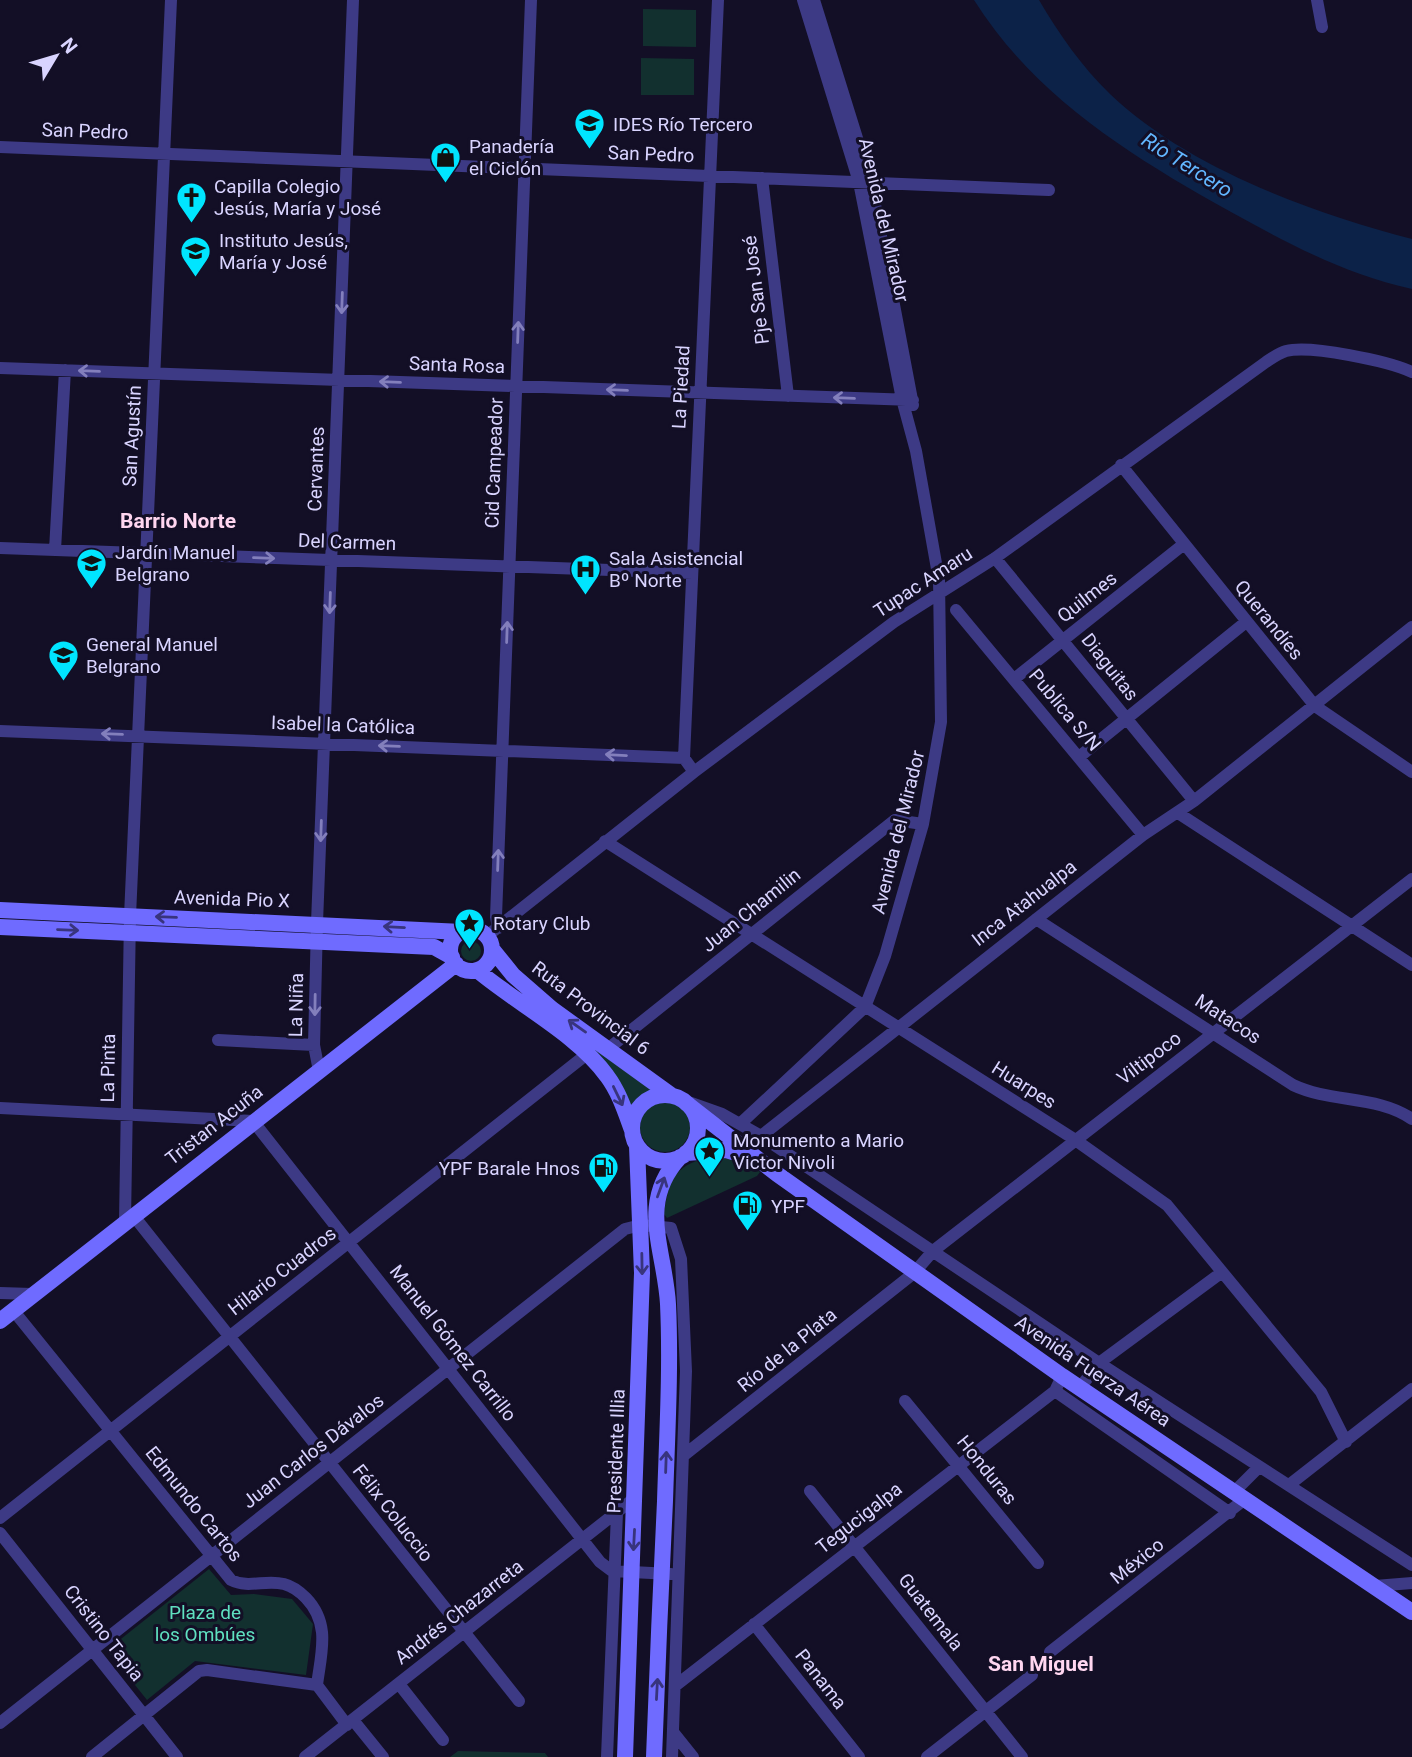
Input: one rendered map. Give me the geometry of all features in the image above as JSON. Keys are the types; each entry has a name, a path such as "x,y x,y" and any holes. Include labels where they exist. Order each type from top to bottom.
{"main road":[{"name":"Avenida Pio X","path":"0,910 130,924"},
{"name":"Avenida Pio X","path":"0,927 130,924 317,931 462,932"},
{"path":"475,930 493,938 488,962 477,970 465,970 454,960 453,940 462,932 475,930"},
{"name":"Avenida Pio X","path":"317,931 434,947 454,960"},
{"name":"Ruta Provincial 6","path":"493,938 513,975 552,1009 609,1048 756,1158"},
{"name":"Tristan Acuña","path":"7,1315 319,1071 454,960"},
{"name":"Ruta Provincial 6","path":"477,970 587,1054 607,1075 620,1097 632,1130"},
{"path":"683,1155 692,1146 697,1128 696,1118 680,1100 651,1097 636,1111 632,1130 637,1146 652,1158 661,1161 683,1155 726,1150 756,1158"},
{"name":"Presidente Illia","path":"637,1146 648,1226 669,1321 654,1757"},
{"name":"Presidente Illia","path":"625,1757 648,1226 660,1184 683,1155"},
{"name":"Avenida Fuerza Aérea","path":"756,1158 914,1273 1058,1384 1079,1389 1412,1612"}],"street":[{"name":"San Agustín","path":"130,924 171,0"},
{"name":"Cervantes","path":"317,931 354,0"},
{"name":"Cid Campeador","path":"493,938 496,917 531,0"},
{"name":"La Piedad","path":"684,758 718,0"},
{"name":"Avenida del Mirador","path":"803,0 865,183"},
{"name":"Avenida del Mirador","path":"740,1124 865,1007 886,956 923,824 941,722 937,564 865,183 814,0"},
{"path":"1317,0 1322,27"},
{"name":"San Pedro","path":"0,147 1049,190"},
{"name":"Pje San José","path":"762,178 788,396"},
{"name":"Tupac Amaru","path":"493,938 605,842 894,622 995,558 1121,465 1284,352 1301,350 1382,362 1412,372"},
{"name":"Santa Rosa","path":"0,368 907,400"},
{"path":"55,550 65,370"},
{"name":"Querandíes","path":"1121,465 1314,706 1412,772"},
{"name":"Quilmes","path":"1014,679 1184,544"},
{"name":"Del Carmen","path":"0,548 692,573"},
{"name":"Diaguitas","path":"995,558 1194,801"},
{"name":"Publica S/N","path":"956,610 1143,835"},
{"path":"1079,757 1246,622"},
{"name":"Inca Atahualpa","path":"761,1136 1143,835 1194,801 1412,627"},
{"name":"Isabel la Católica","path":"0,731 684,758"},
{"path":"684,758 694,772"},
{"path":"1178,813 1412,965"},
{"name":"Juan Chamilin","path":"609,1048 895,820 923,824"},
{"name":"Huarpes","path":"605,842 753,933 1074,1139 1167,1205 1321,1392 1346,1442"},
{"name":"Viltipoco","path":"914,1273 933,1251 1074,1139 1412,879"},
{"name":"Matacos","path":"1036,919 1312,1094 1393,1108 1412,1119"},
{"name":"La Pinta","path":"129,1218 126,1114 130,924"},
{"name":"La Niña","path":"317,931 314,1045 319,1071"},
{"path":"218,1040 314,1045"},
{"name":"Hilario Cuadros","path":"0,1518 587,1054"},
{"path":"680,1100 740,1124 761,1136 1099,1363 1412,1565"},
{"path":"0,1108 253,1121"},
{"name":"Manuel Gómez Carrillo","path":"253,1121 600,1562 612,1571"},
{"name":"Félix Coluccio","path":"129,1218 229,1337 519,1702"},
{"path":"648,1226 671,1228 681,1259 686,1371 672,1757"},
{"name":"Juan Carlos Dávalos","path":"0,1723 625,1229 648,1226"},
{"name":"Río de la Plata","path":"683,1456 914,1273"},
{"path":"1079,1389 1099,1363 1221,1273"},
{"path":"0,1293 32,1294"},
{"name":"Edmundo Cartos","path":"7,1315 111,1431 231,1580 240,1584 285,1584 299,1591 313,1606 324,1633 317,1685"},
{"path":"1058,1384 1230,1513"},
{"name":"Tegucigalpa","path":"675,1686 959,1465 1058,1384"},
{"path":"1289,1485 1412,1390"},
{"name":"Honduras","path":"905,1401 1038,1563"},
{"name":"México","path":"1050,1652 1230,1513 1259,1467"},
{"name":"Guatemala","path":"810,1491 1023,1757"},
{"name":"Andrés Chazarreta","path":"305,1757 636,1497"},
{"path":"607,1757 612,1571 617,1514"},
{"name":"Cristino Tapia","path":"0,1533 177,1757"},
{"path":"612,1571 679,1574"},
{"path":"1375,1587 1412,1583"},
{"name":"Panama","path":"754,1624 859,1757"},
{"path":"92,1757 199,1671 207,1670 317,1685 383,1757"},
{"path":"927,1757 1032,1675"},
{"path":"399,1684 443,1740"},
{"path":"673,1732 693,1757"}],"green space":[{"path":"643,9 696,10 696,47 643,46"},
{"path":"641,58 694,59 694,95 641,95"},
{"path":"471,941 478,944 481,951 478,958 471,961 464,958 461,951 464,944"},
{"path":"589,1044 652,1089 630,1106"},
{"path":"665,1102 683,1109 690,1127 683,1145 665,1152 647,1145 640,1127 647,1109"},
{"path":"708,1157 743,1160 760,1172 757,1176 667,1218 664,1214 666,1202 675,1176 687,1165"},
{"name":"Plaza de los Ombúes","path":"209,1569 231,1595 254,1594 292,1599 313,1624 306,1675 195,1661 147,1700 107,1650"},
{"path":"458,1751 545,1753 548,1757 450,1757"}],"water":[{"name":"Río Tercero","path":"974,0 1039,0 1072,50 1100,84 1141,120 1176,144 1213,165 1292,201 1412,239 1412,289 1341,267 1297,247 1194,191 1122,146 1088,122 1026,66 998,35"}],"place":[{"name":"IDES Río Tercero","path":"590,151"},
{"name":"Panadería el Ciclón","path":"446,184"},
{"name":"Capilla Colegio Jesús, María y José","path":"191,224"},
{"name":"Instituto Jesús, María y José","path":"196,278"},
{"name":"Jardín Manuel Belgrano","path":"92,590"},
{"name":"Sala Asistencial Bº Norte","path":"586,596"},
{"name":"General Manuel Belgrano","path":"63,682"},
{"name":"Rotary Club","path":"470,950"},
{"name":"Monumento a Mario Victor Nivoli","path":"710,1178"},
{"name":"YPF Barale Hnos","path":"603,1195"},
{"name":"YPF","path":"748,1233"}],"district":[{"name":"Barrio Norte","path":"178,521"},
{"name":"San Miguel","path":"1041,1664"}]}
